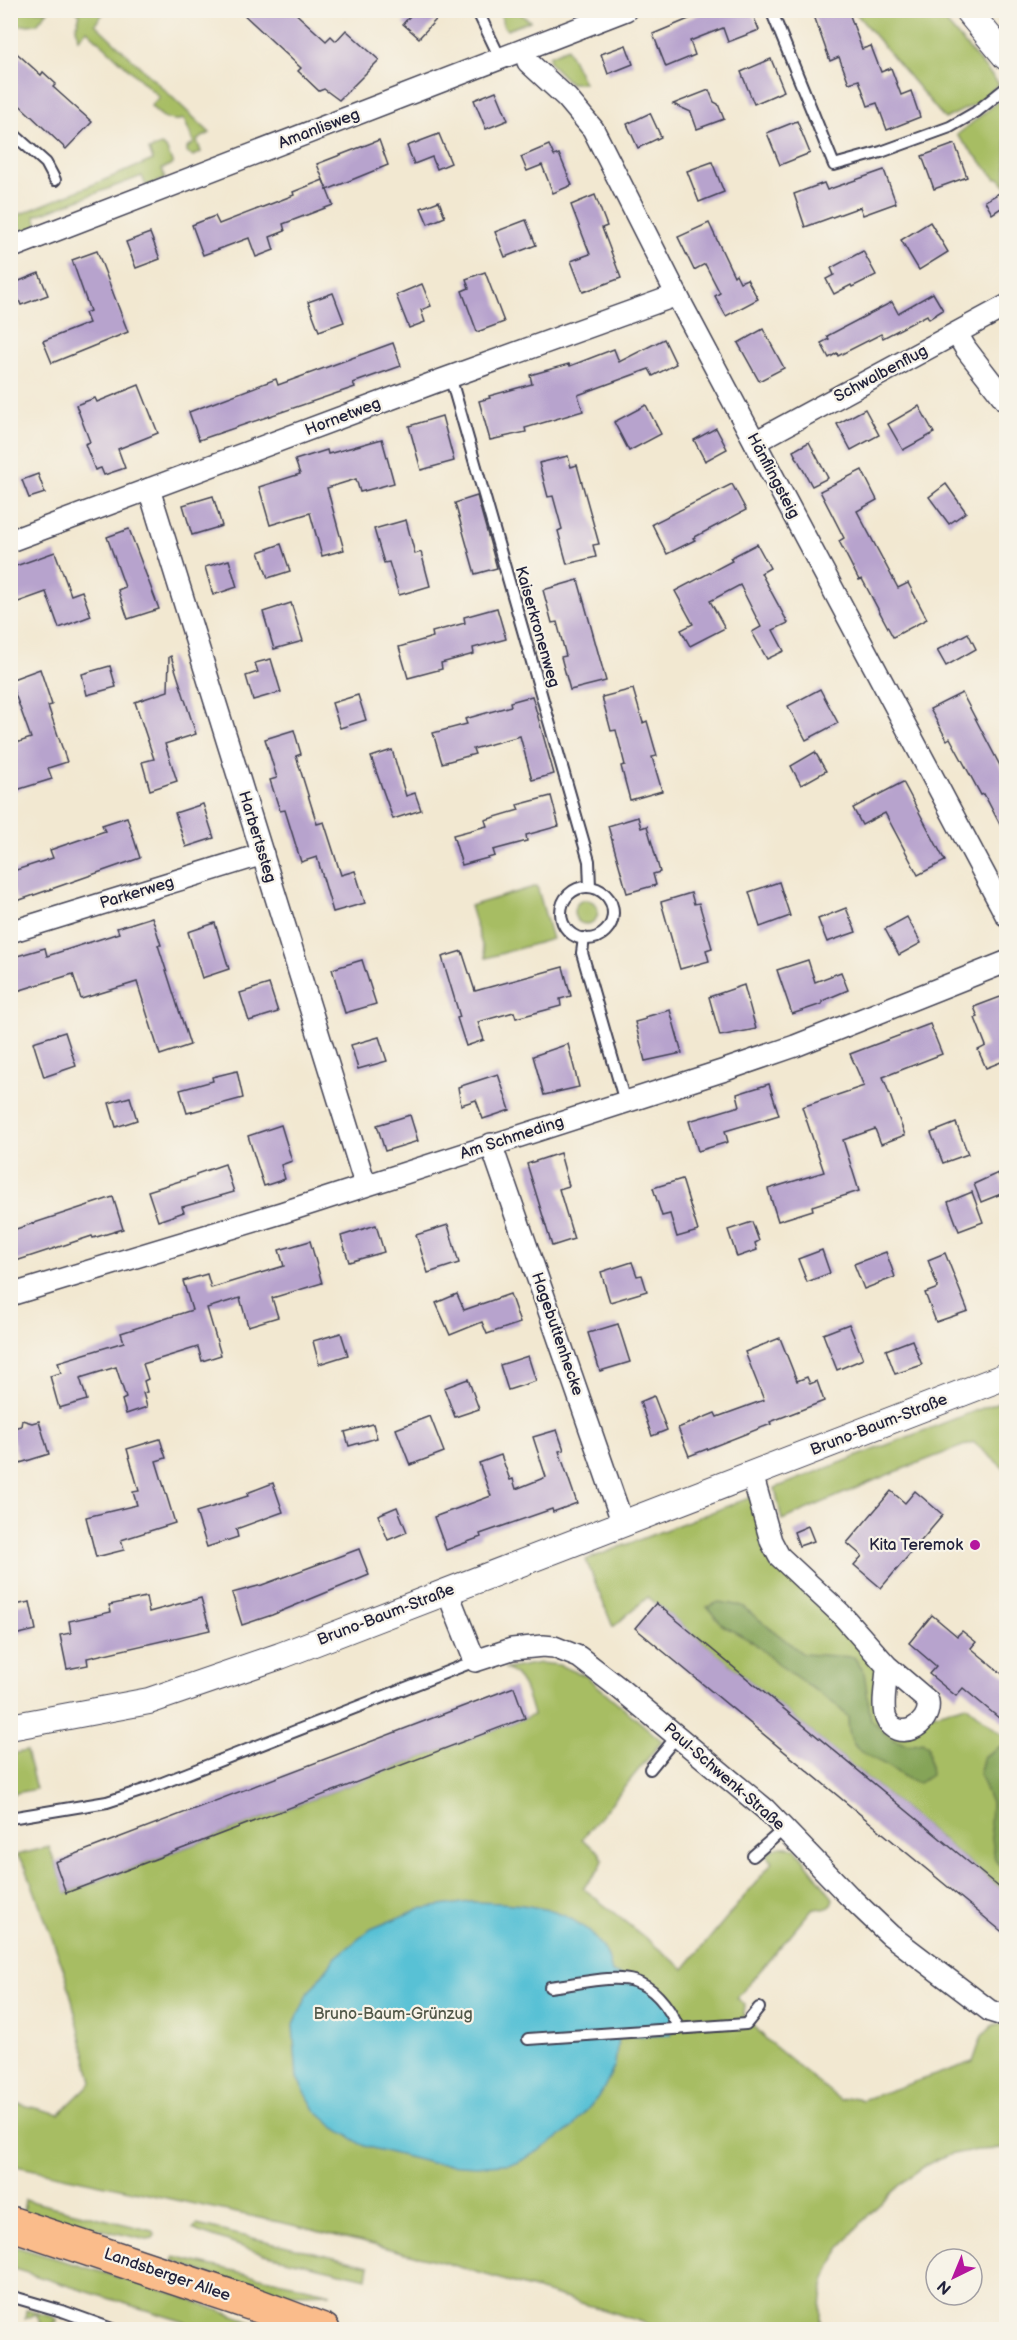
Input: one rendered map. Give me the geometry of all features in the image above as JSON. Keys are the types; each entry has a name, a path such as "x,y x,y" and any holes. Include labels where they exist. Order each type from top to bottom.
{"main road":[{"name":"Landsberger Allee","path":"16,2225 323,2330"}],"street":[{"name":"Amanlisweg","path":"10,248 626,10"},
{"path":"967,10 1006,57"},
{"name":"Hänflingsteig","path":"524,50 528,62 567,98 593,129 677,295 1006,915"},
{"name":"Hornetweg","path":"10,541 450,376 677,295"},
{"name":"Schwalbenflug","path":"755,442 1006,306"},
{"path":"957,334 1006,401"},
{"name":"Harbertssteg","path":"149,489 366,1185"},
{"name":"Parkerweg","path":"10,932 263,854"},
{"name":"Am Schmeding","path":"10,1295 366,1185 795,1046 1006,962"},
{"name":"Hagebuttenhecke","path":"491,1144 623,1524"},
{"name":"Bruno-Baum-Straße","path":"10,1727 149,1701 279,1656 1006,1376"},
{"path":"752,1474 771,1541 779,1557 840,1612 887,1666"},
{"path":"447,1591 475,1661"},
{"name":"Paul-Schwenk-Straße","path":"475,1661 512,1649 554,1647 579,1657 677,1736 785,1828 841,1888 890,1935 990,2011 1006,2016"}],"lane":[{"path":"477,10 501,60"},
{"path":"771,10 834,165 881,152 956,125 1006,88"},
{"path":"10,131 46,164 55,180"},
{"name":"Kaiserkronenweg","path":"450,376 589,861 590,887"},
{"path":"590,887 600,890 608,897 613,916 610,926 603,933 594,938 584,938 574,935 567,928 562,919 561,909 571,892 590,887"},
{"path":"584,938 582,953 625,1102"},
{"path":"10,1818 107,1802 147,1789 475,1661"},
{"path":"650,1769 677,1736"},
{"path":"753,1856 785,1828"},
{"path":"550,1987 615,1979 642,1983 659,1995 670,2008 679,2029"},
{"path":"528,2039 746,2024 759,2008"},
{"path":"10,2296 115,2330"}],"green space":[{"path":"500,10 521,11 523,16 530,21 507,30 503,25"},
{"path":"10,11 48,11 37,24 15,26 11,22"},
{"path":"76,11 99,11 103,14 95,24 210,133 197,140 201,152 193,156 187,153 187,148 194,143 184,119 170,120 158,113 151,106 159,97 87,30 78,39 76,27 80,14"},
{"path":"854,11 936,11 999,84 977,103 945,119"},
{"path":"567,48 584,83 570,83 550,63 549,56"},
{"path":"1006,95 1006,186 999,178 996,179 957,135"},
{"path":"161,145 166,148 173,164 162,169 165,179 146,186 142,176 35,216 39,228 24,234 18,223 11,226 11,218 153,160 149,150"},
{"path":"537,886 552,939 486,958 470,906"},
{"path":"586,900 591,901 597,907 597,917 591,923 586,924 581,923 575,917 574,912 575,907 581,901"},
{"path":"1006,1399 1006,1470 973,1442 887,1475 782,1520 775,1488"},
{"path":"754,1496 766,1543 877,1659 885,1727 966,1705 1006,1738 1006,1893 648,1597 613,1627 586,1560"},
{"path":"719,1602 742,1606 803,1654 854,1657 864,1672 871,1720 891,1739 909,1745 922,1742 928,1746 931,1775 919,1783 911,1781 861,1752 851,1740 848,1717 837,1706 778,1664 753,1642 722,1625 707,1607"},
{"name":"Bruno-Baum-Grünzug","path":"540,1663 559,1665 586,1676 662,1741 582,1839 599,1852 603,1860 600,1868 583,1888 684,1969 773,1862 766,1855 776,1848 795,1848 831,1895 833,1899 830,1907 813,1908 737,1998 745,2005 744,2015 768,2041 840,2100 851,2097 862,2100 973,2062 982,2036 993,2026 1006,2023 1006,2149 967,2151 935,2160 904,2181 870,2214 845,2242 828,2272 821,2308 822,2329 662,2329 439,2261 288,2224 11,2165 11,2102 59,2114 92,2082 66,1976 26,1868 17,1855 49,1847 67,1893 533,1715 521,1683 506,1669"},
{"path":"1003,1745 1006,1747 1006,1869 1003,1870 995,1860 990,1824 991,1803 979,1774 984,1756"},
{"path":"26,1751 36,1789 11,1794 11,1754"},
{"path":"25,2200 153,2231 155,2235 153,2239 147,2240 23,2212"},
{"path":"197,2225 369,2265 367,2278 263,2254 193,2229"},
{"path":"10,2245 172,2293 269,2329 194,2329 191,2324 11,2268"},
{"path":"174,2257 331,2293 269,2295 172,2261"},
{"path":"26,2310 53,2317 58,2322 43,2329 36,2314 25,2319"}],"water":[{"path":"470,1902 507,1903 545,1909 579,1924 593,1935 605,1951 612,1973 638,1978 660,1988 675,2006 671,2035 618,2037 615,2065 602,2092 572,2128 517,2163 476,2166 431,2163 364,2146 334,2127 316,2111 297,2078 293,2026 309,1992 336,1957 371,1929 419,1909"}],"building":[{"path":"239,10 292,10 326,41 331,36 336,41 346,30 379,60 339,100 324,89 319,91 298,71 301,68"},
{"path":"415,10 445,10 419,38 403,24"},
{"path":"710,10 751,10 759,30 728,42 723,28 690,41 695,55 666,67 653,34"},
{"path":"812,10 848,10 862,49 871,46 881,72 891,68 901,95 911,91 920,117 887,130 877,103 868,106 859,80 849,83 839,57 830,61"},
{"path":"626,45 633,64 608,74 601,54"},
{"path":"10,47 41,75 43,72 56,84 53,87 92,122 66,149 10,96"},
{"path":"771,59 784,91 754,104 741,72"},
{"path":"709,90 724,119 697,129 691,112 673,104"},
{"path":"496,91 508,120 486,129 474,100"},
{"path":"650,113 661,137 638,148 627,124"},
{"path":"797,121 810,153 780,165 767,133"},
{"path":"439,134 451,163 437,169 432,157 414,164 407,146"},
{"path":"379,140 388,165 327,190 317,164"},
{"path":"955,144 967,177 934,189 922,156"},
{"path":"549,145 554,156 559,154 572,185 553,193 542,165 527,171 521,157"},
{"path":"712,162 724,192 699,202 687,171"},
{"path":"884,170 896,203 863,215 860,207 805,227 794,194 824,183 827,190"},
{"path":"323,180 333,205 283,224 285,231 270,237 274,250 256,257 249,238 203,255 192,225 215,216 219,224 294,195 293,192"},
{"path":"1001,192 1006,205 992,214 985,201"},
{"path":"595,195 607,226 602,228 621,278 583,292 571,261 590,254 571,205"},
{"path":"439,201 445,217 428,224 421,208"},
{"path":"526,220 536,245 505,257 495,232"},
{"path":"930,222 948,252 919,270 901,240"},
{"path":"709,223 734,276 736,274 740,282 747,279 758,299 726,316 715,296 720,293 705,264 694,270 678,237"},
{"path":"150,233 160,259 136,268 126,242"},
{"path":"97,251 128,332 52,363 43,341 89,323 85,313 90,311 72,260"},
{"path":"863,251 876,275 834,294 826,279 834,275 831,268"},
{"path":"485,272 504,322 477,332 462,291 469,288 466,279"},
{"path":"39,273 48,295 21,305 12,284"},
{"path":"422,284 431,306 421,310 425,322 409,328 396,295"},
{"path":"333,293 344,322 319,331 308,302"},
{"path":"933,293 943,310 929,319 927,315 883,338 881,334 838,356 837,353 829,358 821,343 829,339 827,336 892,302 898,313"},
{"path":"763,329 784,368 759,381 738,343"},
{"path":"664,339 676,364 653,376 649,369 578,395 583,411 525,428 526,432 490,440 479,401 532,384 530,375 569,364 570,366 614,349 619,362"},
{"path":"393,343 401,366 353,383 355,387 199,440 189,412 276,379 278,385"},
{"path":"139,385 158,433 118,449 125,468 104,475 101,468 95,470 85,444 90,442 76,405 95,398 97,402"},
{"path":"646,405 661,434 629,451 614,422"},
{"path":"919,406 934,433 903,450 888,424"},
{"path":"865,409 879,435 851,450 837,424"},
{"path":"442,416 454,461 421,470 409,426"},
{"path":"716,428 727,449 705,461 694,440"},
{"path":"382,439 394,483 360,492 356,479 327,488 344,550 322,556 310,513 270,525 259,487 300,474 295,460 327,450 328,454"},
{"path":"809,442 828,478 812,486 793,451"},
{"path":"568,456 571,467 577,465 599,544 593,545 596,557 567,564 558,531 562,529 553,496 548,497 539,463"},
{"path":"862,470 877,500 857,511 898,588 908,583 927,619 893,637 839,541 844,538 820,491"},
{"path":"38,474 45,493 29,498 22,480"},
{"path":"732,484 746,510 667,554 652,524"},
{"path":"946,484 966,512 949,524 929,497"},
{"path":"213,496 222,526 192,535 183,505"},
{"path":"477,496 497,568 475,574 455,503"},
{"path":"406,520 415,554 421,552 430,586 399,595 389,562 384,563 374,529"},
{"path":"129,529 159,609 128,619 118,590 125,587 107,537"},
{"path":"281,544 290,571 268,578 259,552"},
{"path":"757,544 770,568 761,573 788,623 773,630 784,651 767,659 752,632 761,627 740,585 710,601 725,628 690,646 681,630 693,624 675,591 732,561 730,558"},
{"path":"55,552 71,595 82,591 91,616 59,628 46,592 10,605 10,568"},
{"path":"229,560 237,587 213,595 205,567"},
{"path":"578,580 606,681 570,690 561,657 566,656 557,622 552,623 543,590"},
{"path":"291,603 303,641 274,649 263,612"},
{"path":"497,608 506,639 473,648 474,654 441,663 442,669 408,678 399,647 433,637 432,632 465,623 464,617"},
{"path":"968,633 976,649 946,666 937,650"},
{"path":"171,656 196,734 165,744 177,781 150,790 142,762 154,759 135,702 168,691 169,657"},
{"path":"271,659 281,692 253,700 246,676 258,672 255,663"},
{"path":"110,666 116,687 87,695 82,674"},
{"path":"40,669 52,705 48,706 67,762 48,768 52,779 10,792 10,745 31,738 10,680"},
{"path":"633,689 643,723 647,721 657,756 652,757 662,791 630,800 621,766 625,765 616,730 611,731 602,697"},
{"path":"820,689 838,723 806,740 788,706"},
{"path":"962,693 1006,777 1006,836 984,794 981,795 950,738 947,740 930,709"},
{"path":"358,695 366,720 340,728 332,703"},
{"path":"532,696 554,774 532,780 520,736 473,749 475,754 442,763 433,733 467,724 465,719 511,706 510,702"},
{"path":"294,730 301,754 296,756 317,824 324,822 341,875 355,871 365,903 333,912 317,857 301,862 285,810 280,811 270,780 277,778 265,739"},
{"path":"392,750 406,796 415,793 421,810 393,819 371,757"},
{"path":"815,752 826,771 801,785 791,766"},
{"path":"903,782 945,861 918,875 885,813 862,825 853,808"},
{"path":"551,796 559,826 526,835 527,841 493,850 495,856 462,865 453,835 487,826 485,820 519,810 517,805"},
{"path":"203,804 214,838 186,847 175,813"},
{"path":"127,817 140,858 17,901 10,881 10,872 53,858 50,850 105,831 102,825"},
{"path":"638,817 641,828 647,826 660,872 653,874 656,885 627,893 608,826"},
{"path":"779,882 790,916 760,927 749,892"},
{"path":"691,893 694,904 699,903 712,948 706,950 709,961 680,969 661,902"},
{"path":"846,908 856,932 827,942 818,919"},
{"path":"152,917 161,945 158,945 190,1045 160,1055 137,982 81,999 73,974 17,991 10,969 10,958 45,948 47,956 119,933 117,928"},
{"path":"907,917 921,943 899,955 885,929"},
{"path":"215,923 229,969 202,978 188,932"},
{"path":"462,951 475,991 563,967 571,996 560,999 561,1006 516,1018 514,1012 478,1022 484,1040 466,1046 442,957"},
{"path":"362,960 376,1004 345,1013 332,969"},
{"path":"808,960 815,982 841,972 848,990 822,1001 822,1004 792,1014 777,970"},
{"path":"269,984 278,1012 249,1021 240,993"},
{"path":"744,985 756,1029 720,1036 709,997"},
{"path":"1003,996 1006,1006 1006,1060 986,1068 978,1050 986,1046 975,1018 978,1017 974,1007"},
{"path":"670,1010 682,1053 645,1061 635,1022"},
{"path":"930,1024 942,1054 883,1077 905,1135 881,1144 875,1129 843,1140 859,1191 812,1206 813,1210 778,1221 768,1189 824,1172 802,1107 864,1086 850,1054"},
{"path":"65,1032 76,1066 44,1077 33,1042"},
{"path":"379,1037 387,1061 358,1069 351,1045"},
{"path":"568,1044 579,1087 544,1095 533,1056"},
{"path":"237,1071 243,1098 187,1113 180,1090 213,1081 212,1077"},
{"path":"498,1074 510,1110 483,1119 476,1100 461,1105 458,1087"},
{"path":"769,1084 779,1115 725,1131 728,1142 698,1151 689,1121 740,1106 737,1094"},
{"path":"130,1097 137,1120 116,1127 109,1103"},
{"path":"410,1115 418,1141 385,1151 377,1125"},
{"path":"956,1123 968,1154 943,1163 931,1133"},
{"path":"281,1125 292,1161 281,1165 285,1179 264,1186 248,1136"},
{"path":"560,1153 569,1186 559,1189 574,1239 552,1246 527,1164"},
{"path":"225,1164 234,1192 182,1207 184,1212 158,1221 148,1191"},
{"path":"998,1173 1006,1192 981,1202 974,1184"},
{"path":"682,1179 698,1231 677,1237 670,1214 662,1216 653,1188"},
{"path":"972,1192 983,1222 959,1231 948,1202"},
{"path":"113,1197 123,1229 93,1238 92,1236 10,1263 10,1231"},
{"path":"752,1222 759,1241 755,1243 757,1250 737,1257 728,1230"},
{"path":"376,1225 384,1252 349,1262 341,1236"},
{"path":"448,1225 459,1263 428,1273 416,1235"},
{"path":"310,1241 322,1283 272,1298 278,1317 248,1326 240,1298 207,1308 221,1355 202,1361 198,1347 143,1364 148,1379 144,1381 147,1392 143,1393 147,1407 126,1414 122,1400 126,1398 116,1367 80,1378 87,1400 59,1408 50,1376 61,1373 58,1362 124,1342 121,1333 192,1310 183,1281 207,1274 211,1288 284,1266 279,1250"},
{"path":"822,1250 830,1273 807,1282 798,1259"},
{"path":"886,1252 895,1277 864,1289 854,1264"},
{"path":"945,1253 968,1311 936,1322 925,1293 938,1288 928,1260"},
{"path":"632,1262 637,1276 642,1275 647,1291 610,1302 601,1272"},
{"path":"457,1294 464,1310 510,1294 520,1323 487,1334 482,1322 450,1335 436,1303"},
{"path":"618,1324 630,1362 600,1371 588,1333"},
{"path":"849,1324 863,1359 837,1370 823,1334"},
{"path":"341,1333 348,1355 319,1364 313,1341"},
{"path":"780,1338 797,1381 807,1377 810,1384 817,1381 824,1401 689,1456 678,1428 715,1413 717,1417 764,1400 745,1352"},
{"path":"912,1340 922,1365 895,1374 886,1350"},
{"path":"528,1356 536,1381 508,1390 500,1365"},
{"path":"468,1379 479,1409 455,1417 444,1388"},
{"path":"654,1396 667,1430 652,1436 640,1402"},
{"path":"430,1416 444,1452 410,1465 396,1429"},
{"path":"22,1420 32,1423 39,1421 49,1454 20,1463 10,1429 21,1426"},
{"path":"373,1424 377,1438 349,1446 345,1432"},
{"path":"557,1430 564,1450 559,1451 577,1503 553,1512 552,1509 480,1534 481,1537 446,1550 434,1517 491,1496 479,1463 501,1455 510,1480 513,1479 516,1489 546,1477 533,1437"},
{"path":"160,1439 166,1458 156,1461 175,1523 121,1540 124,1550 96,1557 86,1517 137,1505 133,1492 139,1491 127,1449"},
{"path":"273,1483 283,1512 236,1529 238,1537 207,1547 196,1512 248,1496 247,1493"},
{"path":"891,1491 905,1503 915,1491 943,1515 881,1588 854,1565 862,1556 847,1543"},
{"path":"397,1507 407,1532 388,1540 378,1515"},
{"path":"808,1526 814,1541 799,1546 794,1532"},
{"path":"359,1549 369,1575 242,1625 232,1593 262,1585"},
{"path":"146,1597 149,1612 201,1598 210,1630 87,1658 88,1665 67,1669 60,1635 71,1633 69,1621 111,1612 109,1605"},
{"path":"30,1602 36,1630 10,1636 10,1606"},
{"path":"656,1603 1006,1893 1006,1935 635,1628"},
{"path":"932,1615 957,1636 962,1631 976,1642 971,1648 1006,1677 1006,1724 963,1688 956,1696 929,1674 936,1666 909,1643"},
{"path":"514,1687 525,1718 66,1893 55,1862"}],"place":[{"name":"Kita Teremok","path":"975,1545"}]}
